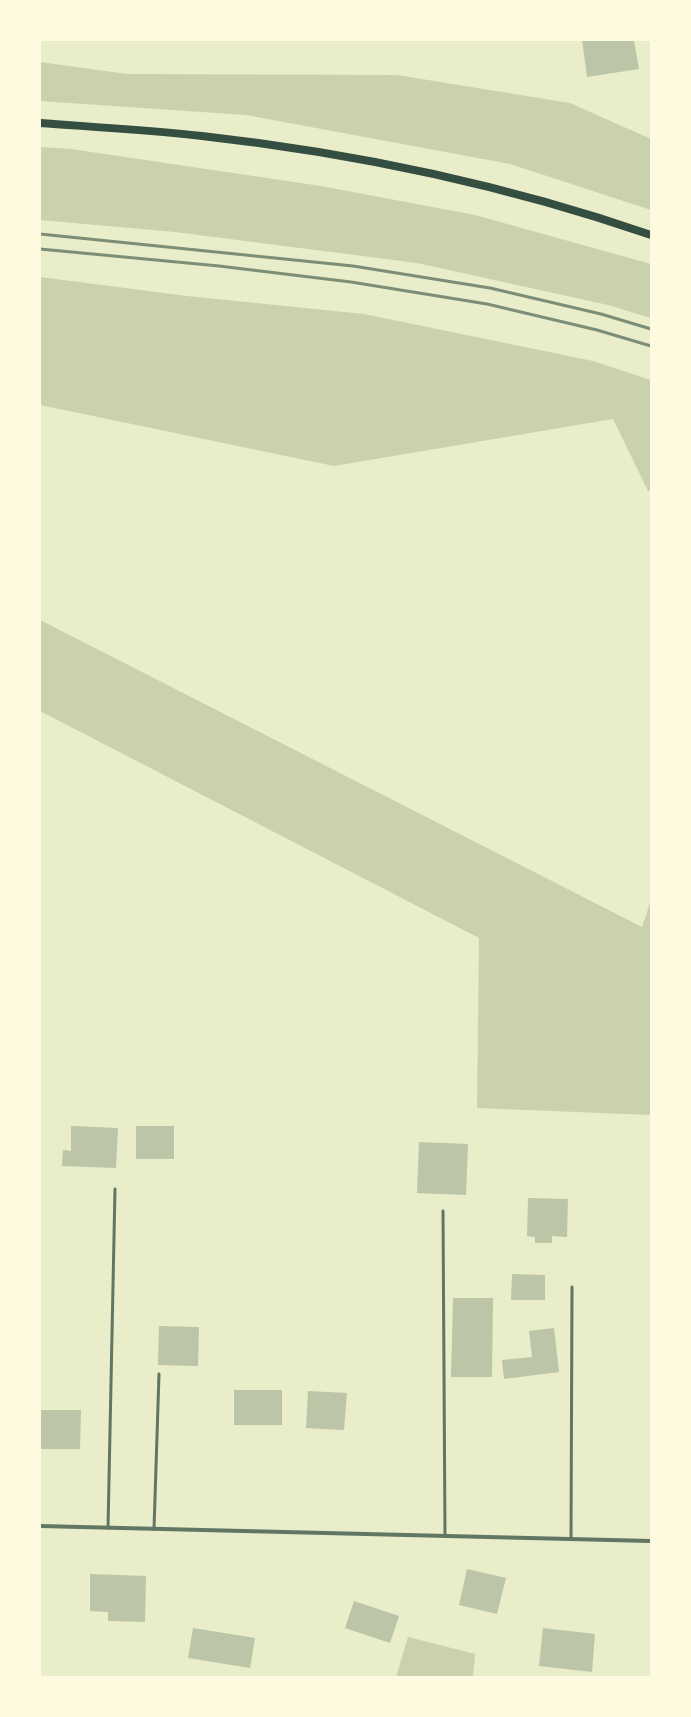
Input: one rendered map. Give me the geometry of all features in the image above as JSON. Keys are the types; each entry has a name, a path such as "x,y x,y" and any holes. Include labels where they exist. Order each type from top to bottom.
{"main road":[{"path":"40,123 202,136 341,155 484,185 594,215 651,235"}],"street":[{"path":"40,1526 651,1541"}],"lane":[{"path":"108,1528 115,1189"},
{"path":"443,1211 445,1536"},
{"path":"571,1539 572,1287"},
{"path":"154,1529 159,1374"}],"green space":[{"path":"40,62 127,74 397,75 570,103 651,139 651,210 510,164 246,115 40,101"},
{"path":"40,147 71,149 321,186 475,215 651,264 651,318 608,305 417,263 175,232 40,220"},
{"path":"40,277 187,296 364,314 593,361 651,380 651,491 648,491 613,419 334,466 40,405"},
{"path":"40,620 642,927 651,900 651,1115 477,1108 479,938 40,711"},
{"path":"408,1637 475,1654 473,1677 396,1677"}],"building":[{"path":"582,40 634,40 639,69 587,77"},
{"path":"71,1126 118,1128 116,1168 62,1166 63,1150 71,1151"},
{"path":"136,1126 174,1126 174,1159 136,1159"},
{"path":"419,1142 468,1144 466,1195 417,1193"},
{"path":"528,1198 568,1199 567,1237 552,1236 552,1243 535,1243 535,1237 527,1236"},
{"path":"512,1274 545,1275 545,1300 511,1300"},
{"path":"453,1298 493,1298 492,1377 451,1377"},
{"path":"159,1326 199,1327 198,1366 158,1365"},
{"path":"554,1328 559,1372 504,1379 502,1360 532,1357 529,1331"},
{"path":"234,1390 282,1390 282,1425 234,1425"},
{"path":"308,1391 347,1393 344,1430 306,1428"},
{"path":"40,1410 81,1410 80,1449 40,1449"},
{"path":"467,1569 506,1578 497,1614 459,1605"},
{"path":"90,1574 146,1576 145,1622 108,1621 108,1612 90,1611"},
{"path":"354,1601 399,1616 390,1643 345,1628"},
{"path":"193,1628 255,1638 250,1668 188,1658"},
{"path":"543,1628 595,1634 592,1672 539,1666"}],"railway":[{"path":"40,234 353,266 490,288 601,314 651,329"},
{"path":"40,249 219,266 351,282 487,304 597,330 651,346"}]}
